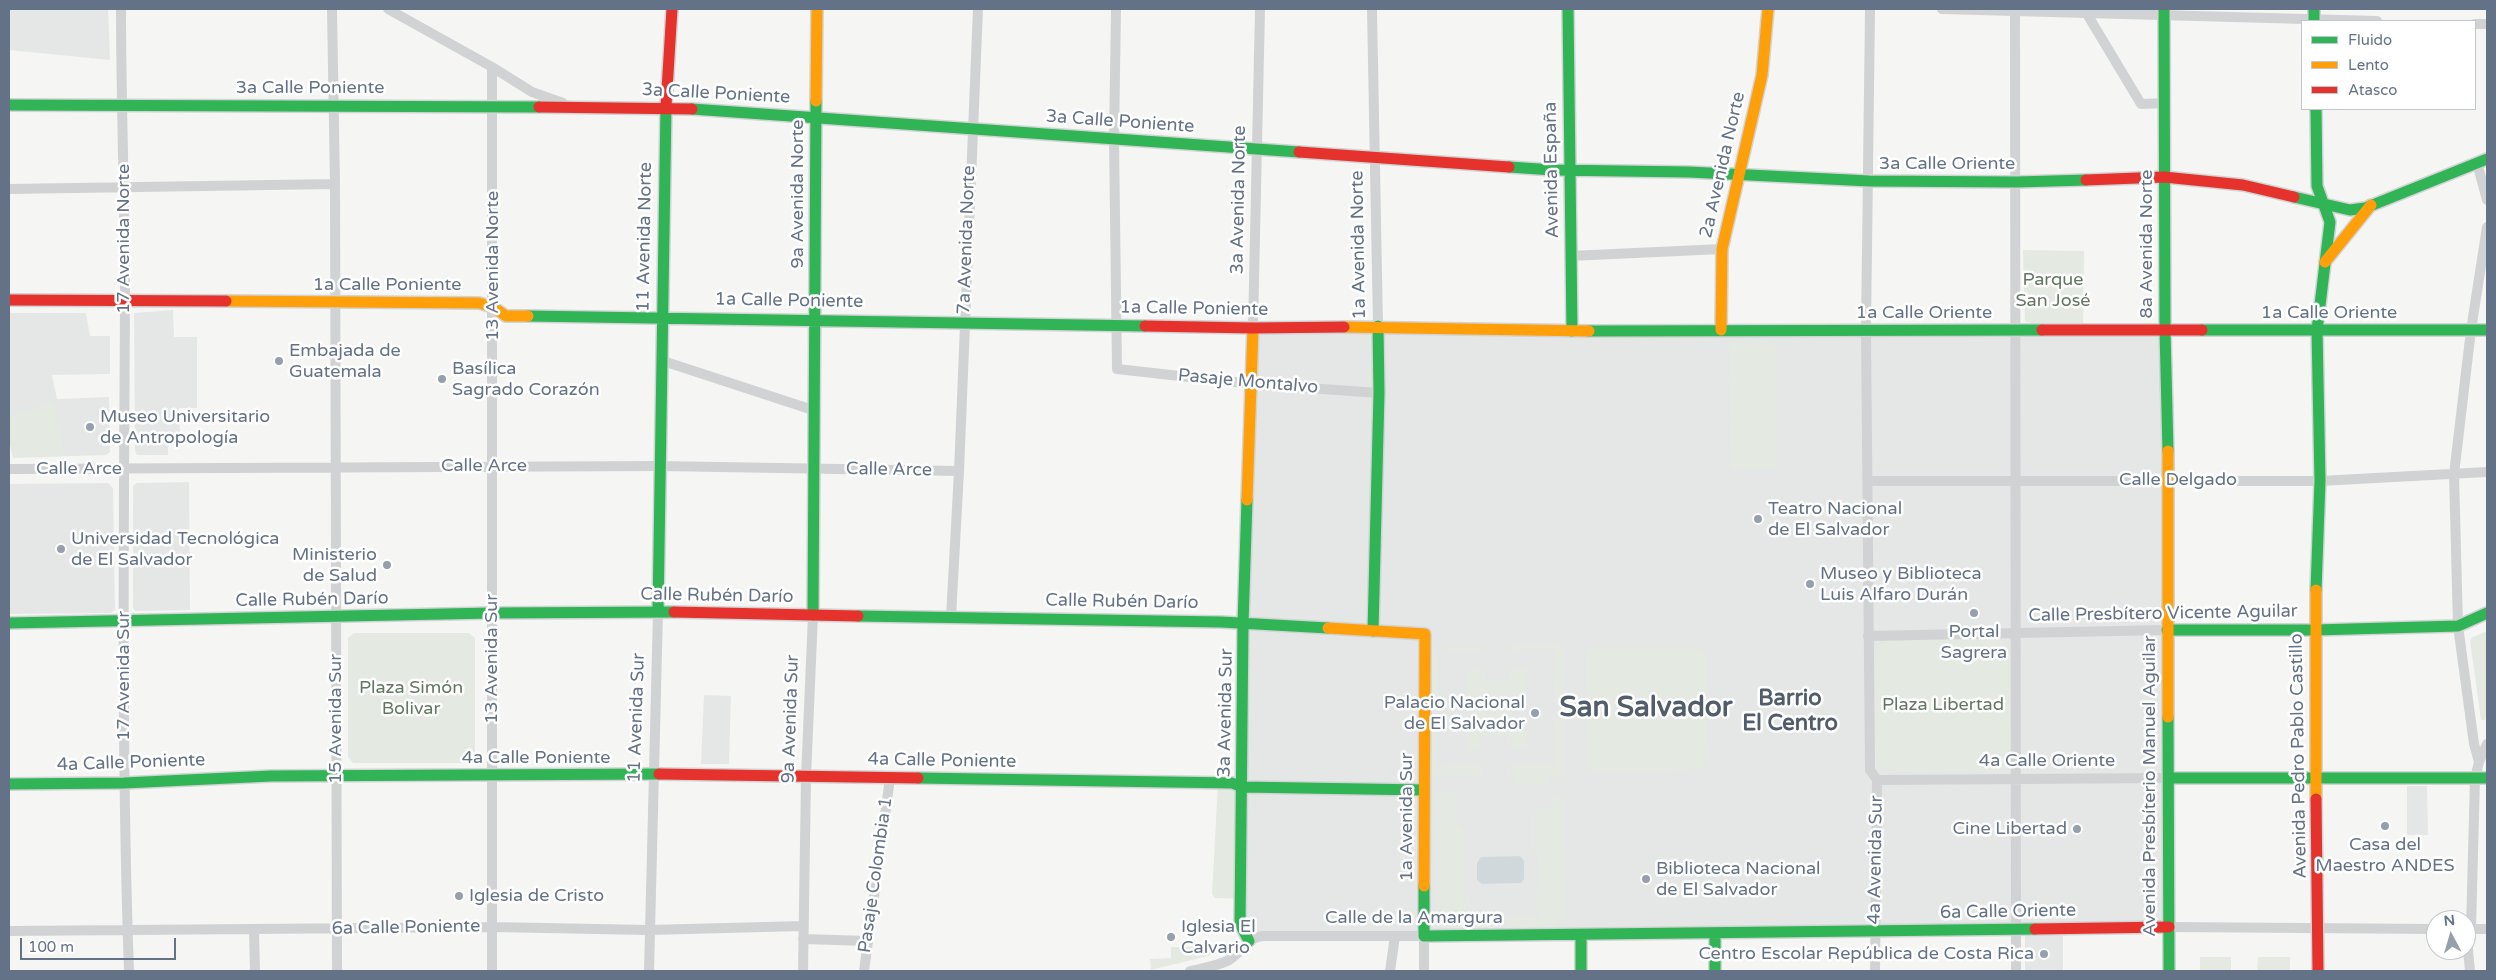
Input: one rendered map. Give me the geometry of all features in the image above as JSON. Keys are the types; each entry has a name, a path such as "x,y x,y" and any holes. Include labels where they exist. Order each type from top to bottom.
{"main road":[{"name":"11 Avenida Norte","path":"659,466 663,361 661,318 666,107 672,9"},
{"name":"9a Avenida Norte","path":"815,468 815,117 817,9"},
{"name":"Avenida España","path":"1568,9 1572,331"},
{"name":"2a Avenida Norte","path":"1721,330 1722,248 1737,174 1762,75 1768,9"},
{"name":"8a Avenida Norte","path":"2164,11 2166,104 2164,177 2165,330 2169,480"},
{"name":"3a Calle Poniente","path":"9,105 666,107 1569,171"},
{"name":"Avenida Pedro Pablo Castillo","path":"2316,110 2317,186 2330,219 2317,330 2320,481 2315,630 2318,971"},
{"path":"2325,262 2371,206 2482,161"},
{"name":"3a Calle Oriente","path":"1569,171 1737,174 1869,181 2017,182 2164,177 2243,186 2350,210 2371,206"},
{"name":"1a Calle Poniente","path":"9,300 125,299 479,303 493,307 506,316 816,319 1254,328 1378,326 1572,331"},
{"name":"1a Avenida Norte","path":"1373,631 1378,481 1378,326"},
{"name":"3a Avenida Norte","path":"1248,482 1254,328"},
{"name":"1a Calle Oriente","path":"1572,331 2487,330"},
{"name":"11 Avenida Sur","path":"658,612 659,466"},
{"name":"9a Avenida Sur","path":"813,615 815,468"},
{"name":"Avenida Presbíterio Manuel Aguilar","path":"2169,480 2167,630 2170,971"},
{"name":"3a Avenida Sur","path":"1248,482 1243,624 1240,924 1248,941"},
{"name":"Calle Rubén Darío","path":"9,623 492,613 658,612 1243,624 1425,634"},
{"path":"2458,626 2487,613"},
{"name":"Calle Presbítero Vicente Aguilar","path":"2167,630 2315,630 2458,626"},
{"name":"1a Avenida Sur","path":"1424,936 1425,634"},
{"name":"4a Calle Poniente","path":"9,784 124,783 271,776 652,774 1232,783 1242,787 1424,790"},
{"name":"4a Calle Oriente","path":"2169,778 2487,778"},
{"name":"6a Calle Oriente","path":"1581,935 2169,927"},
{"path":"1715,933 1715,971"},
{"path":"1581,935 1581,971"},
{"name":"Calle de la Amargura","path":"1424,936 1581,935"}],"street":[{"name":"17 Avenida Norte","path":"121,9 125,299 122,470"},
{"name":"15 Avenida Sur","path":"332,9 335,184 334,466 337,971"},
{"path":"388,9 492,67 532,92 575,106"},
{"name":"7a Avenida Norte","path":"951,617 959,472 978,9"},
{"path":"1115,325 1114,138 1116,9"},
{"name":"3a Avenida Norte","path":"1254,328 1260,9"},
{"name":"1a Avenida Norte","path":"1372,9 1378,326"},
{"name":"4a Avenida Sur","path":"1870,9 1866,331 1870,770 1878,780 1875,971"},
{"path":"1942,9 2164,11 2314,16 2364,20"},
{"path":"2015,10 2017,182 2015,481 2016,971"},
{"path":"2085,11 2141,104 2166,104"},
{"name":"13 Avenida Norte","path":"492,67 492,466"},
{"path":"2482,161 2487,200"},
{"path":"9,189 335,184"},
{"path":"2479,762 2474,744 2458,626 2454,474 2471,330 2487,228"},
{"path":"1570,256 1722,248"},
{"name":"Pasaje Montalvo","path":"1115,325 1117,369 1252,384 1379,393"},
{"path":"663,361 816,411"},
{"name":"Calle Arce","path":"9,469 122,470 334,466 659,466 959,472"},
{"name":"13 Avenida Sur","path":"492,466 492,971"},
{"name":"17 Avenida Sur","path":"122,470 124,783 129,971"},
{"name":"Calle Delgado","path":"1868,481 2320,481 2487,472"},
{"name":"11 Avenida Sur","path":"649,971 652,774 658,612"},
{"name":"9a Avenida Sur","path":"803,971 806,777 813,615"},
{"name":"Calle Presbítero Vicente Aguilar","path":"1868,636 2167,630"},
{"path":"2469,910 2475,778 2479,762 2487,744"},
{"name":"Pasaje Colombia 1","path":"864,971 890,778"},
{"name":"4a Calle Oriente","path":"1878,780 2169,778"},
{"name":"6a Calle Poniente","path":"9,931 492,927 649,930 803,926"},
{"name":"6a Calle Oriente","path":"2169,927 2426,929"},
{"path":"254,930 255,971"},
{"name":"Calle de la Amargura","path":"1248,941 1260,936 1424,936"},
{"path":"1390,971 1395,936"},
{"name":"1a Avenida Sur","path":"1424,936 1424,971"},
{"path":"803,939 868,941"},
{"path":"1223,971 1248,941"},
{"path":"1190,971 1232,959"}],"shaded area":[{"path":"9,9 108,9 110,60 9,50"},
{"path":"173,310 174,337 197,337 197,408 179,408 180,435 168,435 168,455 137,455 135,451 134,313"},
{"path":"9,313 86,313 90,336 110,336 110,374 52,375 57,399 109,397 110,452 106,455 13,458 9,440"},
{"path":"1253,328 2165,330 2169,927 1243,933"},
{"name":"Universidad Tecnológica de El Salvador","path":"189,482 190,610 136,611 133,608 133,486 137,483"},
{"name":"Universidad Tecnológica de El Salvador","path":"108,483 113,488 115,610 111,613 9,614 9,484"},
{"path":"704,695 731,696 729,764 701,764"},
{"path":"2407,786 2427,786 2428,835 2407,835"},
{"path":"1520,856 1524,861 1524,879 1521,883 1482,884 1477,880 1477,863 1481,857"},
{"name":"Centro Escolar República de Costa Rica","path":"2025,936 2063,936 2063,971 2025,971"}],"green space":[{"name":"Parque San José","path":"2023,250 2084,251 2083,324 2031,323 2025,321"},
{"path":"1775,341 1777,468 1731,468 1729,342"},
{"path":"53,403 65,455 14,457 9,435 9,417"},
{"path":"2487,631 2487,711 2485,720 2481,720 2470,641 2471,638"},
{"name":"Plaza Simón Bolivar","path":"354,633 469,633 475,638 475,759 470,763 353,763 348,757 348,638"},
{"name":"Plaza Libertad","path":"1992,638 2006,644 2012,657 2012,758 2007,765 1996,772 1893,772 1880,767 1874,758 1873,654 1878,646 1888,640"},
{"path":"1561,645 1564,650 1563,696 1554,696 1555,649 1507,650 1507,646"},
{"path":"1484,646 1484,651 1436,649 1438,697 1432,697 1433,648"},
{"path":"1595,647 1696,647 1704,652 1706,659 1707,761 1701,769 1598,772 1591,769 1587,760 1586,656 1588,650"},
{"path":"1525,668 1525,695 1511,695 1511,722 1525,722 1526,747 1511,748 1511,736 1480,736 1480,748 1468,748 1470,695 1468,694 1468,669 1481,669 1481,680 1510,680 1510,669"},
{"path":"1554,718 1563,718 1563,773 1559,776 1550,776 1543,784 1516,784 1510,777 1547,776 1511,776 1511,765 1556,766"},
{"path":"1432,720 1438,720 1437,767 1482,765 1482,776 1432,775"},
{"path":"1218,783 1242,787 1241,899 1215,898 1212,894"},
{"path":"1436,793 1456,793 1457,825 1459,825 1459,829 1464,828 1463,888 1465,889 1465,914 1462,914 1462,919 1495,918 1495,928 1444,928 1437,922"},
{"path":"1554,797 1563,797 1565,918 1557,926 1507,927 1506,918 1540,918 1540,913 1537,913 1536,888 1539,888 1538,855 1535,855 1535,810 1548,808 1554,803"},
{"path":"1171,947 1214,947 1216,954 1151,970 1150,959 1171,958"},
{"path":"2200,957 2231,957 2231,971 2200,971"},
{"path":"2258,957 2290,957 2290,971 2257,971"}],"traffic: fast":[{"path":"1568,9 1572,331"},
{"path":"2164,9 2165,330 2168,451"},
{"path":"2314,9 2314,20"},
{"path":"813,615 816,101"},
{"path":"9,105 539,107"},
{"path":"658,612 666,106"},
{"path":"692,109 1299,152"},
{"path":"2316,110 2317,186 2330,222 2317,330 2320,481 2316,590"},
{"path":"2294,197 2350,210 2365,208 2487,159"},
{"path":"1509,167 1553,170 1689,172 1869,181 2017,182 2086,180"},
{"path":"528,316 1145,326"},
{"path":"1373,631 1379,393 1378,326"},
{"path":"1589,331 2042,330"},
{"path":"2202,330 2487,330"},
{"path":"1247,500 1243,624 1240,924 1249,941"},
{"path":"9,623 492,613 674,612"},
{"path":"2167,630 2315,630 2458,626 2487,613"},
{"path":"858,616 1221,622 1328,628"},
{"path":"2168,717 2169,971"},
{"path":"9,784 124,783 271,776 659,774"},
{"path":"918,778 1232,783 1242,787 1424,790"},
{"path":"2169,778 2487,778"},
{"path":"1424,886 1424,936 2035,929"},
{"path":"1715,933 1715,971"},
{"path":"1581,935 1581,971"}],"traffic: slow":[{"path":"816,101 817,9"},
{"path":"1721,330 1722,249 1762,75 1768,9"},
{"path":"2325,262 2371,205"},
{"path":"226,301 479,303 493,307 506,316 528,316"},
{"path":"1344,327 1589,331"},
{"path":"1247,500 1253,328"},
{"path":"2168,451 2168,717"},
{"path":"2316,590 2316,799"},
{"path":"1328,628 1425,634 1424,886"}],"traffic: jam":[{"path":"666,106 672,9"},
{"path":"539,107 692,109"},
{"path":"1299,152 1509,167"},
{"path":"2086,180 2164,177 2243,185 2294,197"},
{"path":"9,300 226,301"},
{"path":"1145,326 1344,327"},
{"path":"2042,330 2202,330"},
{"path":"674,612 858,616"},
{"path":"659,774 918,778"},
{"path":"2316,799 2318,971"},
{"path":"2035,929 2169,927"}],"place":[{"name":"Embajada de Guatemala","path":"279,361"},
{"name":"Basílica Sagrado Corazón","path":"442,379"},
{"name":"Museo Universitario de Antropología","path":"90,427"},
{"name":"Teatro Nacional de El Salvador","path":"1758,519"},
{"name":"Universidad Tecnológica de El Salvador","path":"61,549"},
{"name":"Ministerio de Salud","path":"387,565"},
{"name":"Museo y Biblioteca Luis Alfaro Durán","path":"1810,584"},
{"name":"Portal Sagrera","path":"1974,613"},
{"name":"Palacio Nacional de El Salvador","path":"1535,713"},
{"name":"Casa del Maestro ANDES","path":"2385,826"},
{"name":"Cine Libertad","path":"2077,829"},
{"name":"Biblioteca Nacional de El Salvador","path":"1646,879"},
{"name":"Iglesia de Cristo","path":"459,896"},
{"name":"Iglesia El Calvario","path":"1171,937"},
{"name":"Centro Escolar República de Costa Rica","path":"2044,954"}],"district":[{"name":"San Salvador","path":"1646,709"},
{"name":"Barrio El Centro","path":"1790,712"}]}
